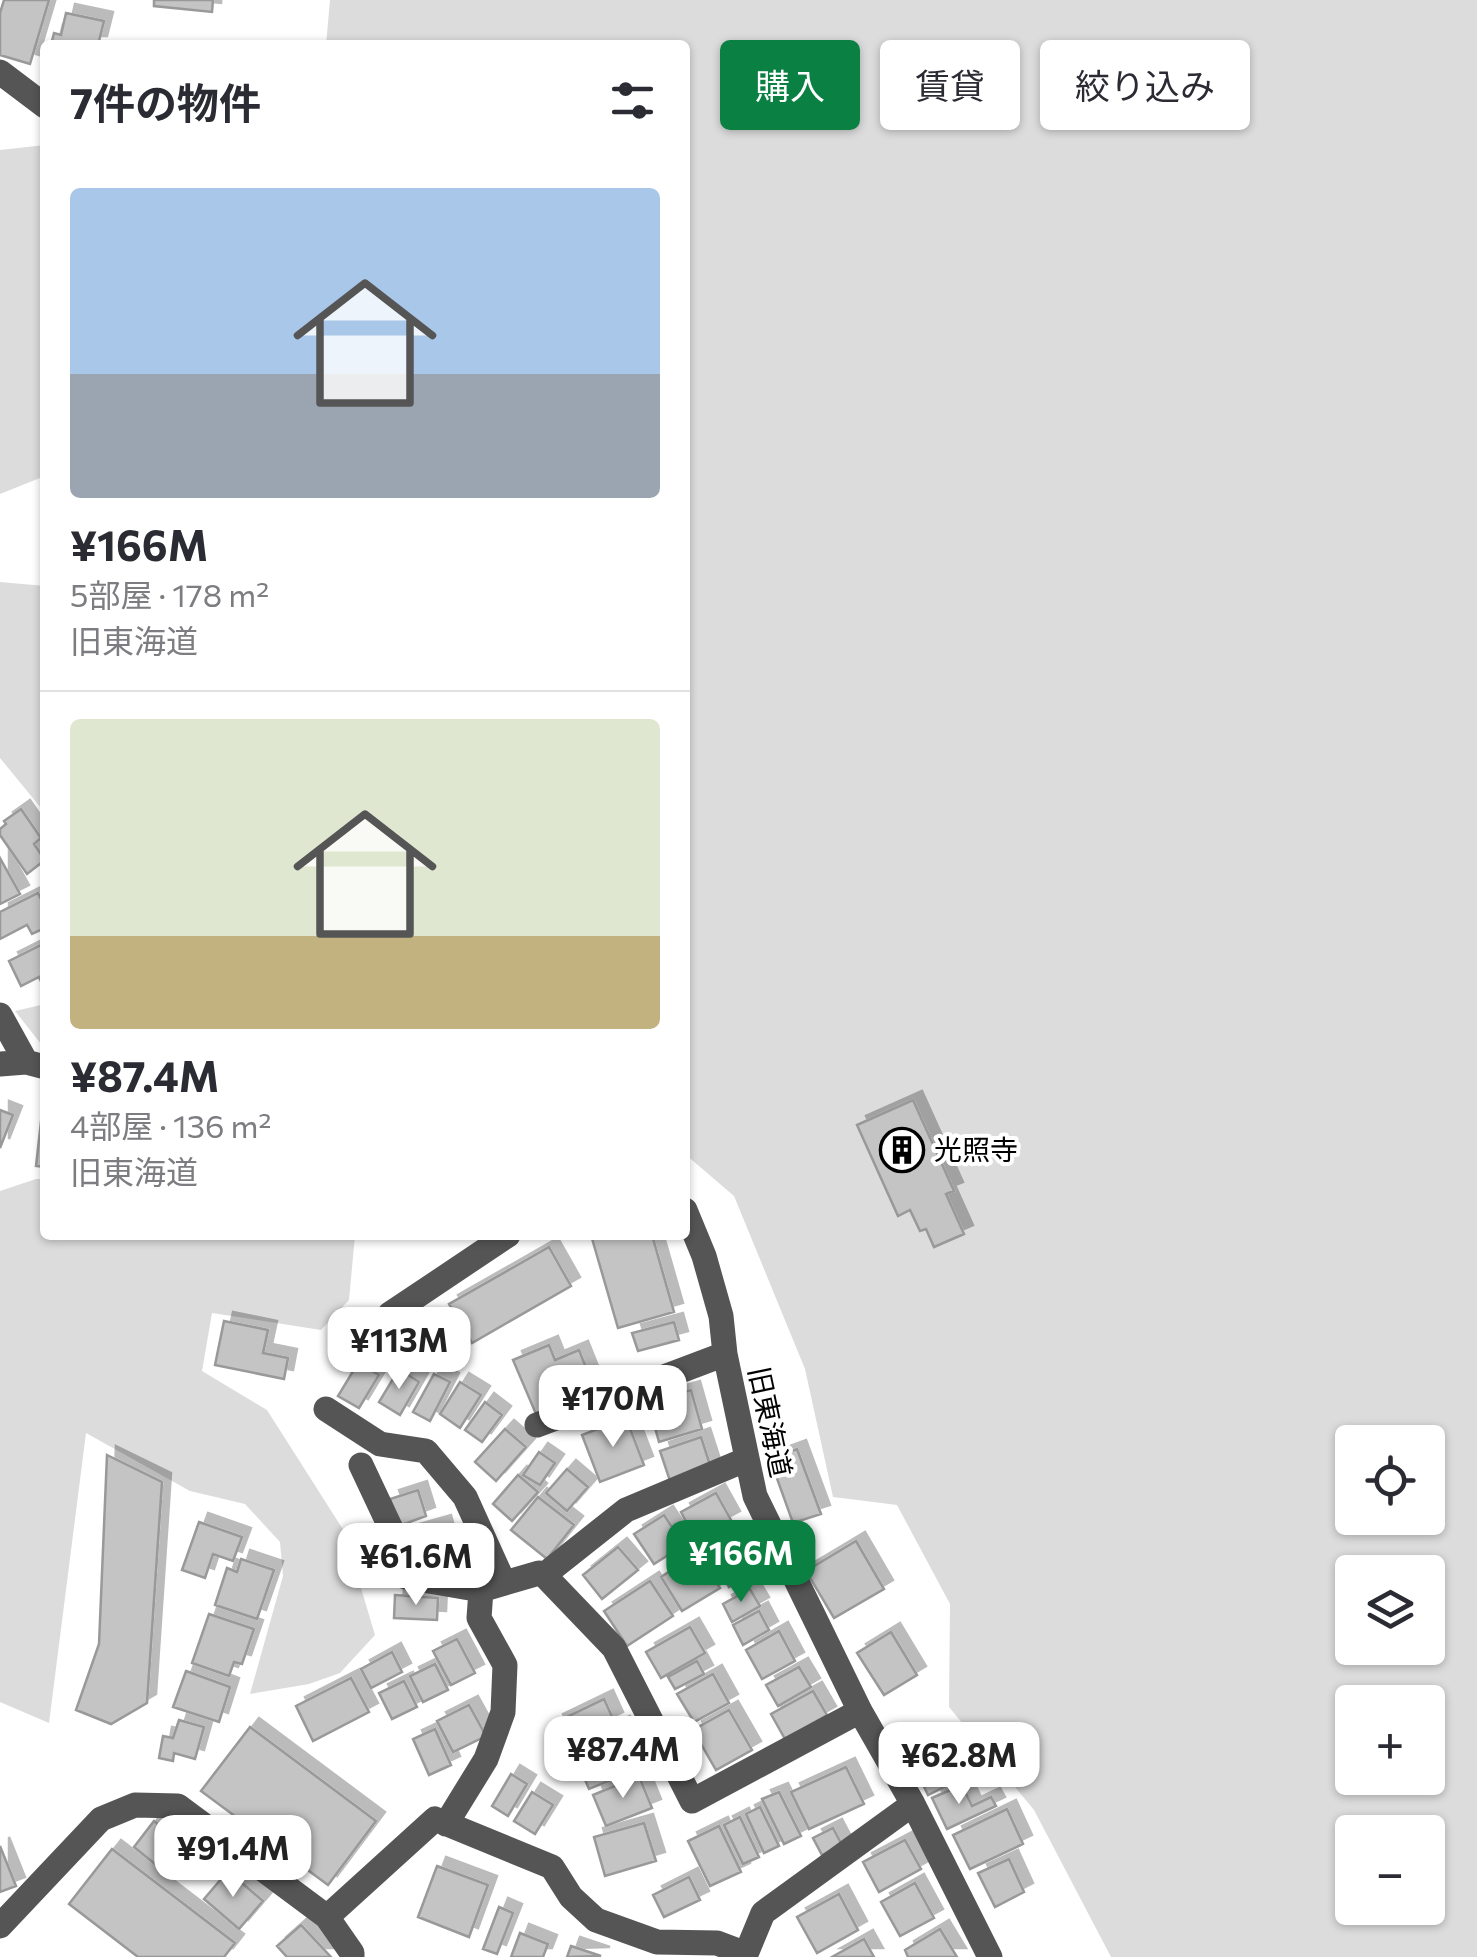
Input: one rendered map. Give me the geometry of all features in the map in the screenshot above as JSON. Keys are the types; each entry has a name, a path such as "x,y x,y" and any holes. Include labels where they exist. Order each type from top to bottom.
{"street":[{"path":"0,72 40,102"},
{"path":"0,1015 24,1064"},
{"name":"旧東海道","path":"690,1223 720,1316 724,1354 754,1496 860,1711 913,1804 990,1957"},
{"path":"390,1314 501,1240"},
{"path":"537,1425 724,1354"},
{"path":"326,1408 380,1444 426,1451 466,1497 493,1586 479,1618 506,1665 503,1712 486,1759 446,1824"},
{"path":"544,1575 626,1510 746,1460"},
{"path":"361,1466 393,1534 406,1577 493,1586 544,1575 614,1648 692,1801 860,1711"},
{"path":"327,1917 436,1819 552,1867 572,1897 596,1920 657,1942 717,1943 745,1955 763,1913 913,1804"},
{"path":"0,1926 101,1819 135,1805 178,1806 327,1917 352,1957"}],"shaded area":[{"path":"330,0 1477,0 1477,1957 1111,1957 1034,1810 949,1707 950,1604 897,1505 833,1497 805,1369 734,1196 690,1158 690,40 326,40"},
{"path":"40,146 40,478 0,494 0,150"},
{"path":"0,582 40,586 40,807 0,758"},
{"path":"40,1005 40,1043 15,1011"},
{"path":"40,1179 40,1240 355,1240 349,1300 321,1330 212,1313 202,1371 267,1410 344,1531 375,1635 340,1673 309,1684 250,1694 283,1576 280,1542 245,1504 190,1491 86,1433 49,1723 0,1702 0,1191"}],"building":[{"path":"4,0 49,0 30,64 0,55 0,13"},
{"path":"154,0 213,0 212,12 154,6"},
{"path":"66,13 104,21 99,40 52,40 54,33 61,35"},
{"path":"21,809 40,837 34,844 40,853 40,864 27,874 0,835 4,821"},
{"path":"0,858 20,894 0,904"},
{"path":"38,893 40,930 32,934 27,925 0,939 0,912"},
{"path":"40,946 40,979 21,986 9,961"},
{"name":"光照寺","path":"913,1100 954,1191 946,1194 964,1234 934,1247 926,1229 920,1231 910,1210 898,1216 857,1125"},
{"path":"0,1110 13,1115 0,1148"},
{"path":"40,1131 40,1166 36,1166"},
{"path":"592,1240 653,1240 674,1312 618,1328"},
{"path":"549,1247 571,1286 472,1343 449,1304"},
{"path":"224,1321 268,1330 263,1353 288,1358 284,1379 215,1365"},
{"path":"674,1322 679,1340 638,1351 632,1333"},
{"path":"549,1345 555,1360 579,1350 595,1390 536,1414 513,1360"},
{"path":"358,1363 379,1375 359,1408 338,1396"},
{"path":"399,1369 419,1382 400,1415 379,1402"},
{"path":"434,1374 450,1382 430,1421 413,1412"},
{"path":"460,1382 481,1395 460,1428 440,1414"},
{"path":"691,1390 702,1429 659,1442 648,1402"},
{"path":"485,1402 502,1415 482,1442 465,1430"},
{"path":"626,1418 644,1465 600,1482 582,1435"},
{"path":"505,1429 526,1447 496,1481 475,1462"},
{"path":"701,1437 711,1468 670,1481 660,1451"},
{"path":"797,1449 821,1514 793,1523 770,1459"},
{"path":"539,1452 555,1463 540,1485 523,1475"},
{"path":"107,1455 162,1482 147,1703 111,1724 76,1710 99,1644"},
{"path":"567,1469 588,1487 567,1511 546,1493"},
{"path":"518,1475 538,1492 512,1521 493,1504"},
{"path":"418,1490 426,1516 399,1526 390,1499"},
{"path":"716,1493 731,1520 695,1539 681,1512"},
{"path":"538,1497 574,1525 547,1559 511,1530"},
{"path":"664,1515 684,1545 654,1564 634,1534"},
{"path":"199,1522 242,1537 233,1561 213,1554 205,1578 182,1570"},
{"path":"442,1524 452,1560 413,1572 403,1535"},
{"path":"745,1533 765,1566 729,1587 710,1553"},
{"path":"856,1541 884,1589 834,1618 806,1571"},
{"path":"618,1547 638,1570 602,1599 583,1575"},
{"path":"698,1553 720,1588 682,1611 661,1577"},
{"path":"241,1559 274,1570 257,1619 215,1605 227,1568 237,1572"},
{"path":"650,1581 673,1616 627,1646 604,1611"},
{"path":"750,1589 760,1606 732,1622 723,1604"},
{"path":"395,1595 438,1598 437,1620 394,1618"},
{"path":"759,1611 769,1630 743,1645 733,1625"},
{"path":"209,1614 254,1629 242,1664 234,1662 229,1676 192,1663"},
{"path":"690,1627 705,1653 661,1678 646,1652"},
{"path":"779,1631 795,1661 762,1679 746,1650"},
{"path":"891,1632 917,1675 884,1695 857,1653"},
{"path":"457,1639 475,1673 451,1685 433,1651"},
{"path":"392,1652 402,1672 371,1688 361,1669"},
{"path":"697,1661 704,1674 675,1689 668,1677"},
{"path":"435,1664 448,1690 423,1702 410,1676"},
{"path":"799,1667 811,1687 778,1706 766,1685"},
{"path":"186,1671 230,1687 219,1722 173,1707"},
{"path":"713,1674 729,1703 694,1722 677,1694"},
{"path":"351,1678 369,1712 313,1741 296,1706"},
{"path":"404,1681 417,1707 392,1719 379,1693"},
{"path":"813,1691 827,1715 785,1739 771,1714"},
{"path":"604,1699 614,1721 564,1745 554,1723"},
{"path":"469,1705 486,1736 453,1752 437,1721"},
{"path":"729,1710 752,1750 716,1770 693,1730"},
{"path":"179,1720 204,1727 195,1759 174,1753 173,1761 159,1758 163,1736 173,1738"},
{"path":"621,1725 629,1741 571,1767 563,1751"},
{"path":"250,1727 376,1821 328,1885 201,1791"},
{"path":"435,1729 451,1765 429,1775 413,1739"},
{"path":"624,1749 633,1771 589,1789 580,1768"},
{"path":"949,1761 958,1780 928,1795 919,1776"},
{"path":"846,1767 864,1804 809,1829 791,1792"},
{"path":"511,1774 527,1784 508,1816 492,1806"},
{"path":"639,1776 652,1808 606,1826 593,1795"},
{"path":"962,1785 972,1806 991,1797 996,1806 947,1829 932,1798"},
{"path":"532,1792 553,1805 535,1834 514,1821"},
{"path":"779,1792 801,1836 784,1844 762,1799"},
{"path":"760,1807 779,1846 764,1853 746,1814"},
{"path":"1007,1809 1023,1844 970,1869 953,1835"},
{"path":"740,1817 759,1857 743,1864 724,1825"},
{"path":"154,1821 193,1851 171,1877 134,1847"},
{"path":"644,1823 656,1861 605,1876 594,1837"},
{"path":"719,1826 741,1872 710,1886 688,1841"},
{"path":"833,1828 842,1845 822,1855 813,1838"},
{"path":"905,1840 921,1869 879,1892 863,1862"},
{"path":"0,1846 16,1886 0,1892"},
{"path":"112,1849 235,1943 224,1957 138,1957 69,1904"},
{"path":"1009,1859 1024,1892 995,1907 978,1873"},
{"path":"437,1866 488,1885 469,1937 418,1917"},
{"path":"228,1871 263,1901 239,1929 204,1899"},
{"path":"689,1877 700,1900 664,1917 653,1895"},
{"path":"915,1883 934,1918 900,1936 881,1902"},
{"path":"839,1894 858,1930 817,1953 797,1917"},
{"path":"499,1907 513,1913 497,1954 483,1949"},
{"path":"301,1925 331,1957 287,1957 277,1946"},
{"path":"940,1929 957,1957 908,1957 905,1950"},
{"path":"520,1933 548,1944 543,1957 511,1957"},
{"path":"864,1939 874,1957 832,1957"},
{"path":"571,1946 601,1956 567,1957"}],"place":[{"name":"光照寺","path":"902,1150"}]}
